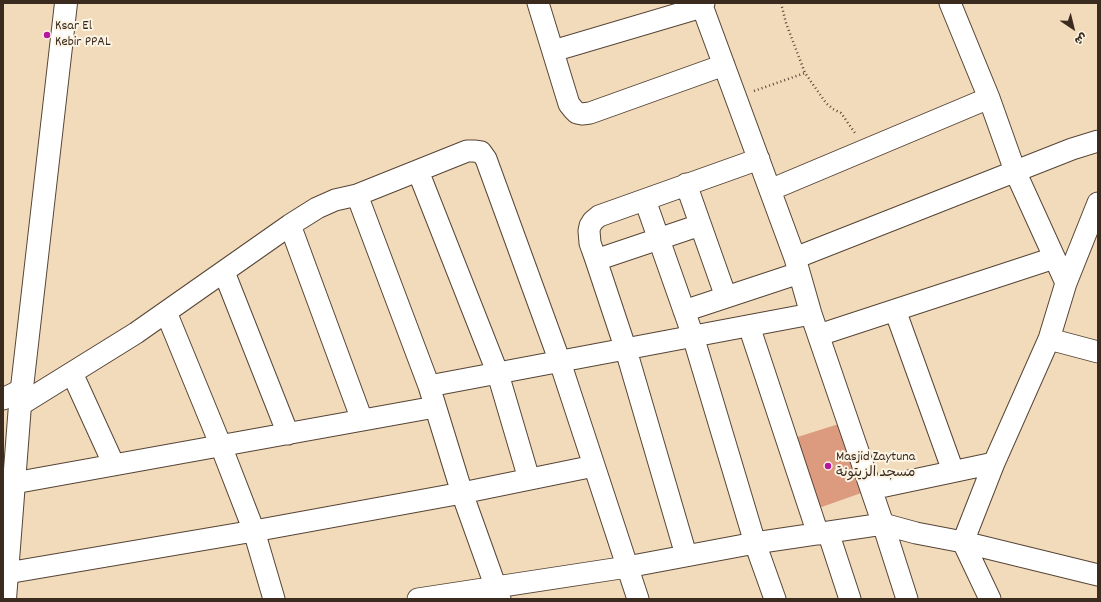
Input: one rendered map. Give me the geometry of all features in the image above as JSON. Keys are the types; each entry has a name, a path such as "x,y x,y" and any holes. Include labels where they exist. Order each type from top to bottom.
{"street":[{"path":"4,599 7,573 6,549 14,483 15,398 66,3"},
{"path":"538,3 569,104 577,113 590,113 724,65"},
{"path":"950,3 989,98 1015,171 1066,283"},
{"path":"553,51 702,4 797,266 819,335 884,524 907,599"},
{"path":"770,190 989,98"},
{"path":"684,311 726,297 1015,171 1098,140"},
{"path":"15,398 72,373 136,333 290,225 317,208 335,200 357,195 467,151 481,152 486,160 560,362 638,599"},
{"path":"686,555 626,350 590,243 589,231 593,221 599,216 758,159"},
{"path":"418,171 498,374 529,479"},
{"path":"686,184 726,297"},
{"path":"357,195 429,386 462,493 498,593"},
{"path":"645,200 693,336 755,543 775,599"},
{"path":"990,599 963,542 994,463 1049,339 1066,283 1098,203"},
{"path":"290,225 362,420"},
{"path":"596,260 700,225"},
{"path":"819,335 1054,258"},
{"path":"224,272 288,434"},
{"path":"895,310 953,471"},
{"path":"166,312 254,531 274,599"},
{"path":"429,386 812,314"},
{"path":"750,326 823,533 850,599"},
{"path":"1049,339 1098,352"},
{"path":"72,373 114,465"},
{"path":"14,483 435,407"},
{"path":"871,489 994,463"},
{"path":"7,573 254,531 462,493 594,466"},
{"path":"418,599 498,593 686,555 884,524 916,533 963,542 1098,575"}],"path":[{"path":"781,3 786,23 805,73 826,103 841,113 867,149"},
{"path":"736,97 805,73"}],"building":[{"name":"Masjid Zaytuna مسجد الزيتونة","path":"842,423 864,492 816,509 791,439"}],"place":[{"name":"Ksar El Kebir PPAL","path":"47,35"},
{"name":"Masjid Zaytuna مسجد الزيتونة","path":"828,466"}]}
